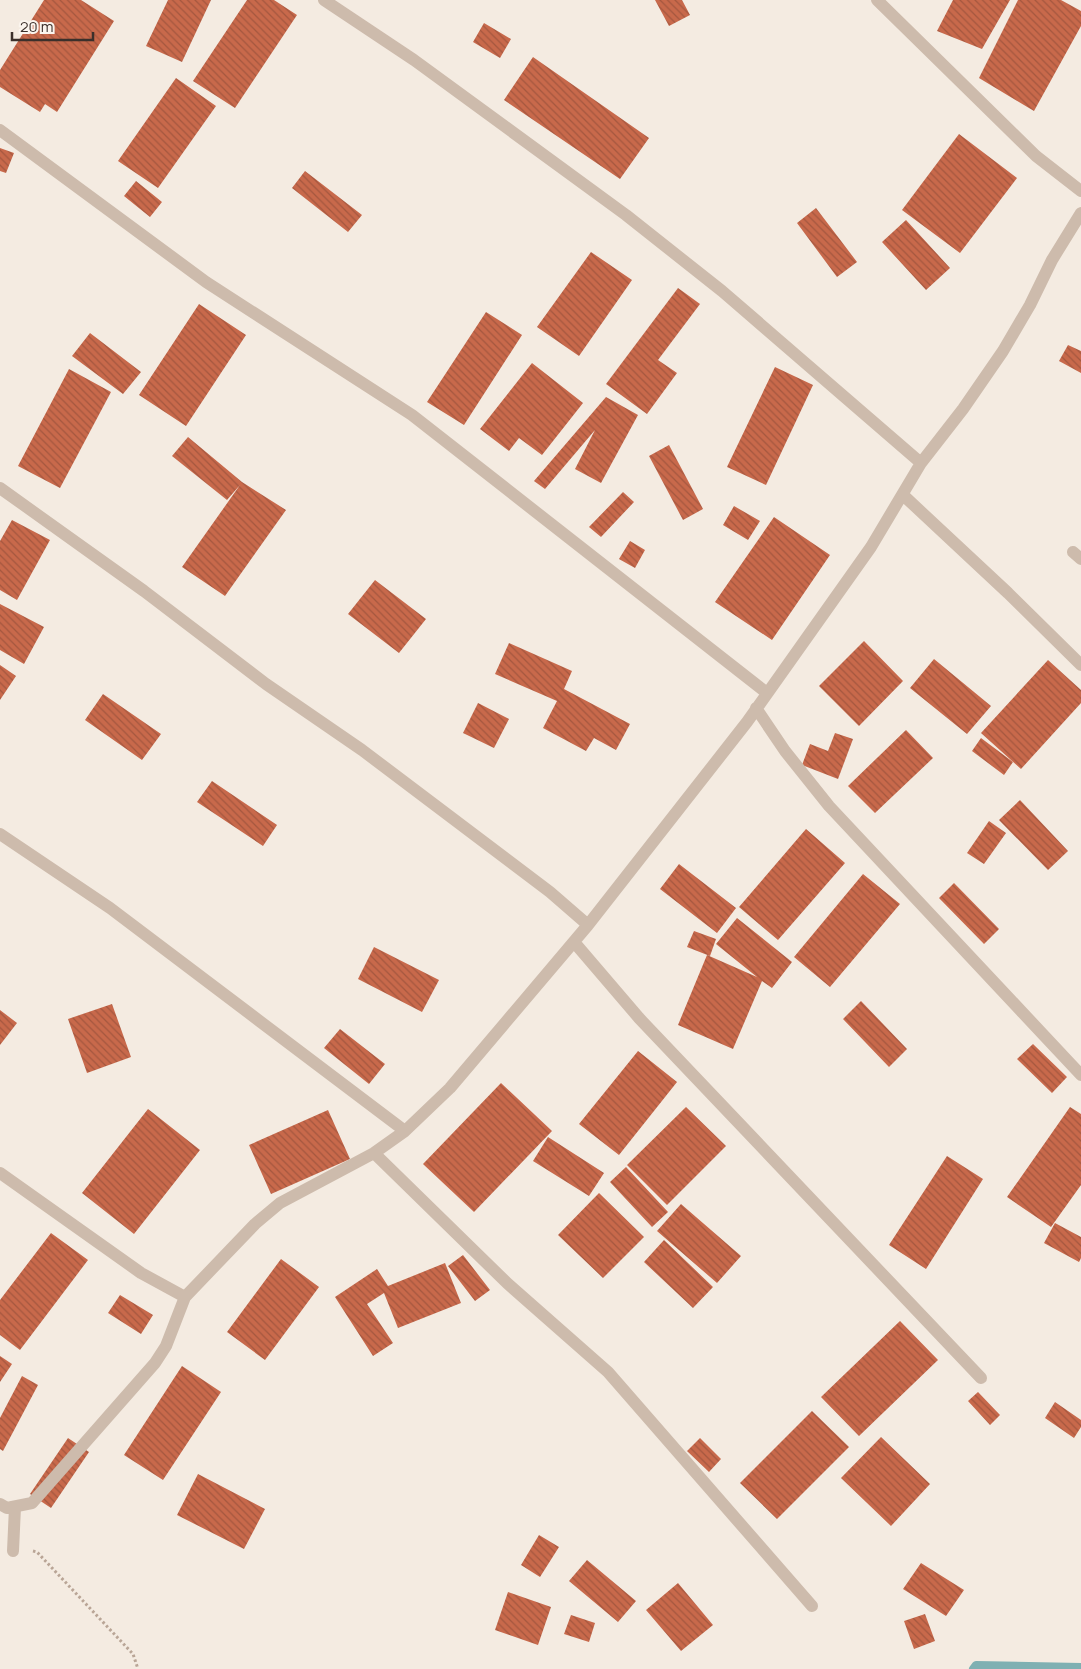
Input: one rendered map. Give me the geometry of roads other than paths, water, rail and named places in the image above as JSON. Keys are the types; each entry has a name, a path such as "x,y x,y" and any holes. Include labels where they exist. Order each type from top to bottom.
{"street":[{"path":"324,0 414,60 640,226 722,291 921,463"},
{"path":"877,0 1036,156 1081,191"},
{"path":"0,130 206,282 412,415 767,693"},
{"path":"0,1504 7,1508 32,1503 155,1363 166,1346 185,1297 255,1224 280,1203 374,1153 406,1131 450,1088 574,942 664,830 756,708 871,548 921,463 963,409 1003,351 1030,305 1052,260 1081,213"},
{"path":"0,488 144,591 266,684 362,750 550,892 588,925"},
{"path":"903,495 1008,593 1081,665"},
{"path":"756,708 786,751 829,806 1081,1075"},
{"path":"0,834 110,908 406,1131"},
{"path":"574,942 639,1018 981,1378"},
{"path":"374,1153 507,1282 608,1372 812,1606"},
{"path":"0,1173 141,1273 185,1297"},
{"path":"13,1550 15,1507"}],"waterway":[{"path":"973,1669 976,1665 1081,1667"}]}
